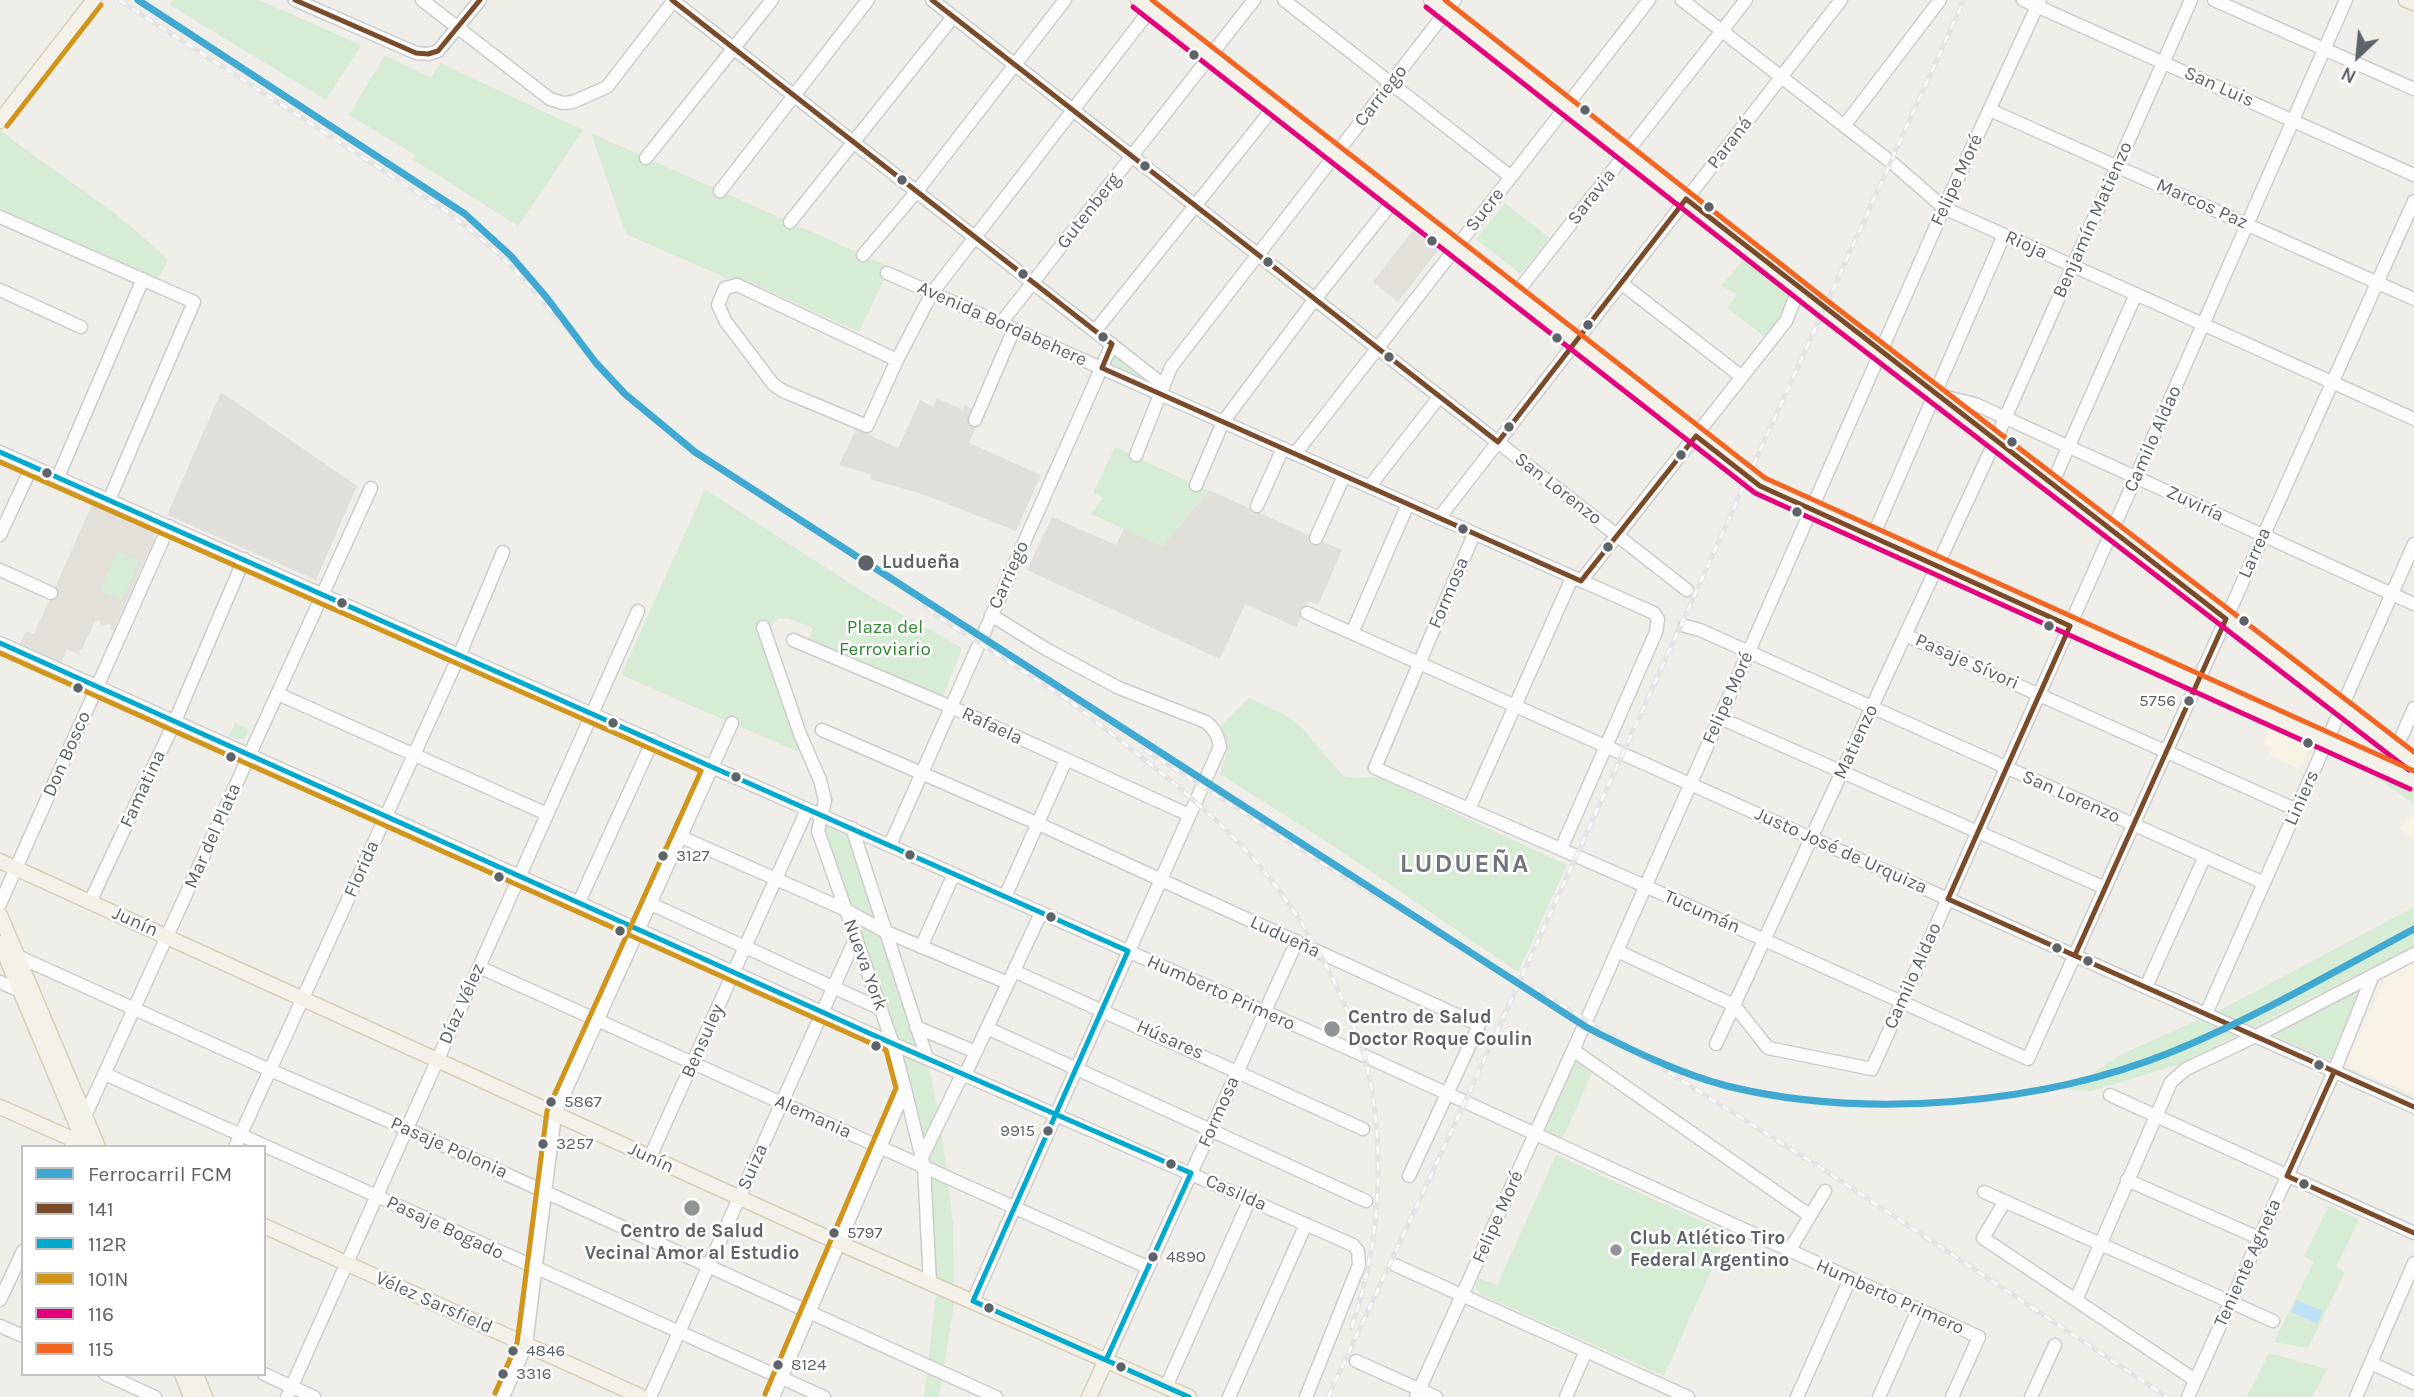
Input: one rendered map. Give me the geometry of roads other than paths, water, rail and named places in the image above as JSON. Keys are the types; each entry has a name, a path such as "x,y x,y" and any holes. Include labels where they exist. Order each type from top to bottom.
{"main road":[{"path":"0,105 82,0"},
{"path":"0,121 94,0"},
{"path":"1138,0 1760,486 2414,781"},
{"path":"1431,0 1450,6 1626,153 2414,763"},
{"path":"2406,0 2414,4"},
{"name":"Junín","path":"0,861 739,1198 1189,1397"},
{"path":"0,915 84,1140"},
{"path":"0,943 84,1140"},
{"path":"0,1107 84,1140"},
{"name":"Vélez Sarsfield","path":"266,1227 642,1397"},
{"name":"Formosa","path":"1089,1397 1106,1360"},
{"path":"183,1376 191,1397"},
{"path":"197,1376 205,1397"}],"street":[{"path":"295,0 416,53 428,54 438,51 480,0"},
{"path":"422,0 550,99 563,103 582,99 607,87 673,0 1112,344 1161,389"},
{"path":"646,158 772,0"},
{"path":"720,191 868,0"},
{"name":"San Lorenzo","path":"932,0 1687,590"},
{"path":"863,255 917,191 1065,0"},
{"name":"Gutenberg","path":"1001,323 1254,0"},
{"path":"1284,0 1511,177"},
{"name":"Sucre","path":"1295,454 1649,0"},
{"name":"Rioja","path":"1682,0 1896,166 1944,208 2414,419"},
{"name":"Saravia","path":"1515,295 1746,0"},
{"name":"Paraná","path":"1438,518 1841,0"},
{"path":"1844,125 1940,0"},
{"name":"San Luis","path":"2024,0 2038,3 2414,175"},
{"name":"Benjamín Matienzo","path":"1995,441 2191,0"},
{"path":"2214,0 2414,89"},
{"name":"Camilo Aldao","path":"1734,1005 1768,1048 1872,1069 2346,0"},
{"name":"Felipe Moré","path":"1418,1393 1617,951 1944,208 2038,3"},
{"name":"Carriego","path":"1136,454 1171,367 1450,6"},
{"path":"897,360 737,285 725,288 718,305 726,322 773,384 783,391 867,426 897,360 933,293 1150,10"},
{"path":"790,222 953,17"},
{"path":"1095,331 1274,107"},
{"name":"Marcos Paz","path":"1990,110 2414,299"},
{"path":"1196,485 1223,422 1315,299 1394,200"},
{"name":"Larrea","path":"2028,1059 2414,201"},
{"path":"0,217 194,302 109,500"},
{"path":"1873,536 2004,235"},
{"name":"Avenida Bordabehere","path":"887,273 1102,368 1161,389 1223,422 1654,614 1658,619 1656,632 1606,746"},
{"path":"58,477 143,279"},
{"path":"1621,283 1742,377"},
{"path":"1469,809 1515,705 1577,580 1618,535 1786,321 1799,288"},
{"path":"0,290 81,327"},
{"path":"2052,484 2136,294"},
{"path":"975,420 1014,329"},
{"name":"Carriego","path":"890,845 1112,344"},
{"name":"Zuviría","path":"1935,394 1975,404 2414,604"},
{"path":"1369,487 1440,396"},
{"name":"Matienzo","path":"1716,1044 1995,441"},
{"path":"1256,506 1283,449"},
{"name":"Humberto Primero","path":"0,452 1128,951 1979,1337 1952,1397"},
{"path":"0,535 32,466"},
{"path":"1316,538 1344,476"},
{"name":"Mar del Plata","path":"84,1140 104,1074 371,488"},
{"path":"1352,633 1408,505"},
{"name":"Don Bosco","path":"0,904 169,526"},
{"name":"Formosa","path":"1375,768 1474,534"},
{"name":"Liniers","path":"2206,1014 2414,544"},
{"name":"Florida","path":"238,1141 459,656 503,552"},
{"name":"Famatina","path":"90,902 174,721 244,559"},
{"path":"0,570 51,593"},
{"name":"Díaz Vélez","path":"289,1392 638,611"},
{"name":"Justo José de Urquiza","path":"1307,613 2414,1107"},
{"path":"973,1301 1220,747 1213,728 1206,722 1119,688 1046,649 991,615"},
{"name":"San Lorenzo","path":"1685,626 1700,630 1872,706 2264,883"},
{"name":"Nueva York","path":"763,628 800,734 820,780 825,800 818,831 893,1044 905,1089 923,1162 930,1283"},
{"name":"Pasaje Sívori","path":"1905,635 2297,810"},
{"name":"Rafaela","path":"793,640 951,707 1189,814"},
{"name":"Casilda","path":"0,643 893,1044 1353,1245 1358,1251 1359,1265 1306,1397"},
{"path":"278,694 547,814"},
{"path":"2396,749 2414,708"},
{"path":"1720,718 2105,888"},
{"path":"503,1397 526,1345 555,1114 732,723"},
{"name":"Ludueña","path":"822,730 1038,824 1479,1025 1447,1095"},
{"path":"579,902 653,740"},
{"path":"1561,849 1606,746"},
{"path":"1005,897 1066,760"},
{"name":"Tucumán","path":"1375,768 1645,886 2028,1059"},
{"name":"Bensuley","path":"650,1157 807,810"},
{"path":"852,828 927,1058"},
{"name":"Húsares","path":"681,837 921,947 1102,1010 1363,1129"},
{"path":"2146,987 2205,856"},
{"path":"921,947 954,874"},
{"path":"651,904 881,1009"},
{"path":"923,1162 958,1081 965,1075 1041,913"},
{"name":"Suiza","path":"650,1397 856,937"},
{"name":"Formosa","path":"1106,1360 1297,941"},
{"path":"1617,951 1734,1005"},
{"path":"2076,1300 2171,1082 2186,1069 2414,954"},
{"name":"Pasaje Polonia","path":"15,955 407,1129 996,1397"},
{"name":"Alemania","path":"479,967 880,1147 923,1162 1015,1208 1147,1268"},
{"name":"Teniente Agneta","path":"2188,1397 2334,1072 2374,975"},
{"path":"0,982 20,991"},
{"path":"916,1027 976,1052"},
{"path":"987,1028 1366,1200"},
{"path":"1573,1050 1809,1215"},
{"name":"Pasaje Bogado","path":"104,1074 238,1141"},
{"path":"773,1397 905,1089"},
{"path":"1409,1176 1447,1095"},
{"path":"2110,1095 2414,1233"},
{"name":"Pasaje Bogado","path":"266,1152 377,1196 824,1397"},
{"path":"2127,1180 2259,1238"},
{"path":"1789,1251 1825,1191"},
{"path":"1984,1192 2273,1321"},
{"path":"1167,1387 1250,1199"},
{"path":"2005,1201 1983,1238 2195,1381"},
{"path":"1230,1397 1306,1224"},
{"path":"0,1300 21,1260"},
{"path":"2356,1397 2414,1263"},
{"path":"1395,1265 1688,1397"},
{"path":"1797,1397 1850,1279"},
{"path":"1879,1397 1918,1310"},
{"path":"0,1326 21,1335"},
{"path":"2046,1397 2033,1392 2054,1345"},
{"path":"1566,1397 1586,1351"},
{"path":"1356,1361 1418,1393 1436,1397"},
{"path":"2371,1363 2414,1383"},
{"path":"266,1375 289,1392 314,1397"},
{"path":"110,1376 155,1397"},
{"path":"122,1397 128,1385"}],"water":[{"path":"2297,1300 2323,1311 2317,1324 2291,1312"}],"railway":[{"path":"119,0 443,209 509,264 580,342"},
{"path":"1328,1397 1465,1102 1964,0"},
{"path":"891,577 940,618 1077,706"},
{"path":"1071,702 1177,786 1237,841 1271,880 1301,922 1338,989 1365,1058 1372,1091 1378,1160 1378,1194 1369,1263 1351,1329"},
{"path":"1145,750 1335,871 1466,948"},
{"path":"1533,987 1829,1173 2167,1397"}],"rail line":[{"name":"FCM","path":"138,0 465,214 511,256 596,363 625,394 695,452 1586,1027 1673,1068 1727,1086 1781,1096 1837,1102 1953,1102 2011,1095 2068,1084 2174,1051 2266,1009 2414,929"}],"place":[{"name":"Ludueña","path":"866,563"},
{"name":"5756","path":"2189,701"},
{"name":"3127","path":"663,856"},
{"name":"Centro de Salud Doctor Roque Coulin","path":"1332,1029"},
{"name":"5867","path":"551,1102"},
{"name":"9915","path":"1048,1131"},
{"name":"3257","path":"543,1144"},
{"name":"Centro de Salud Vecinal Amor al Estudio","path":"692,1208"},
{"name":"5797","path":"834,1233"},
{"name":"Club Atlético Tiro Federal Argentino","path":"1616,1250"},
{"name":"4890","path":"1153,1257"},
{"name":"4846","path":"513,1351"},
{"name":"8124","path":"778,1365"},
{"name":"3316","path":"503,1374"}],"district":[{"name":"LUDUEÑA","path":"1465,865"}],"park label":[{"name":"Plaza del Ferroviario","path":"885,639"}]}
